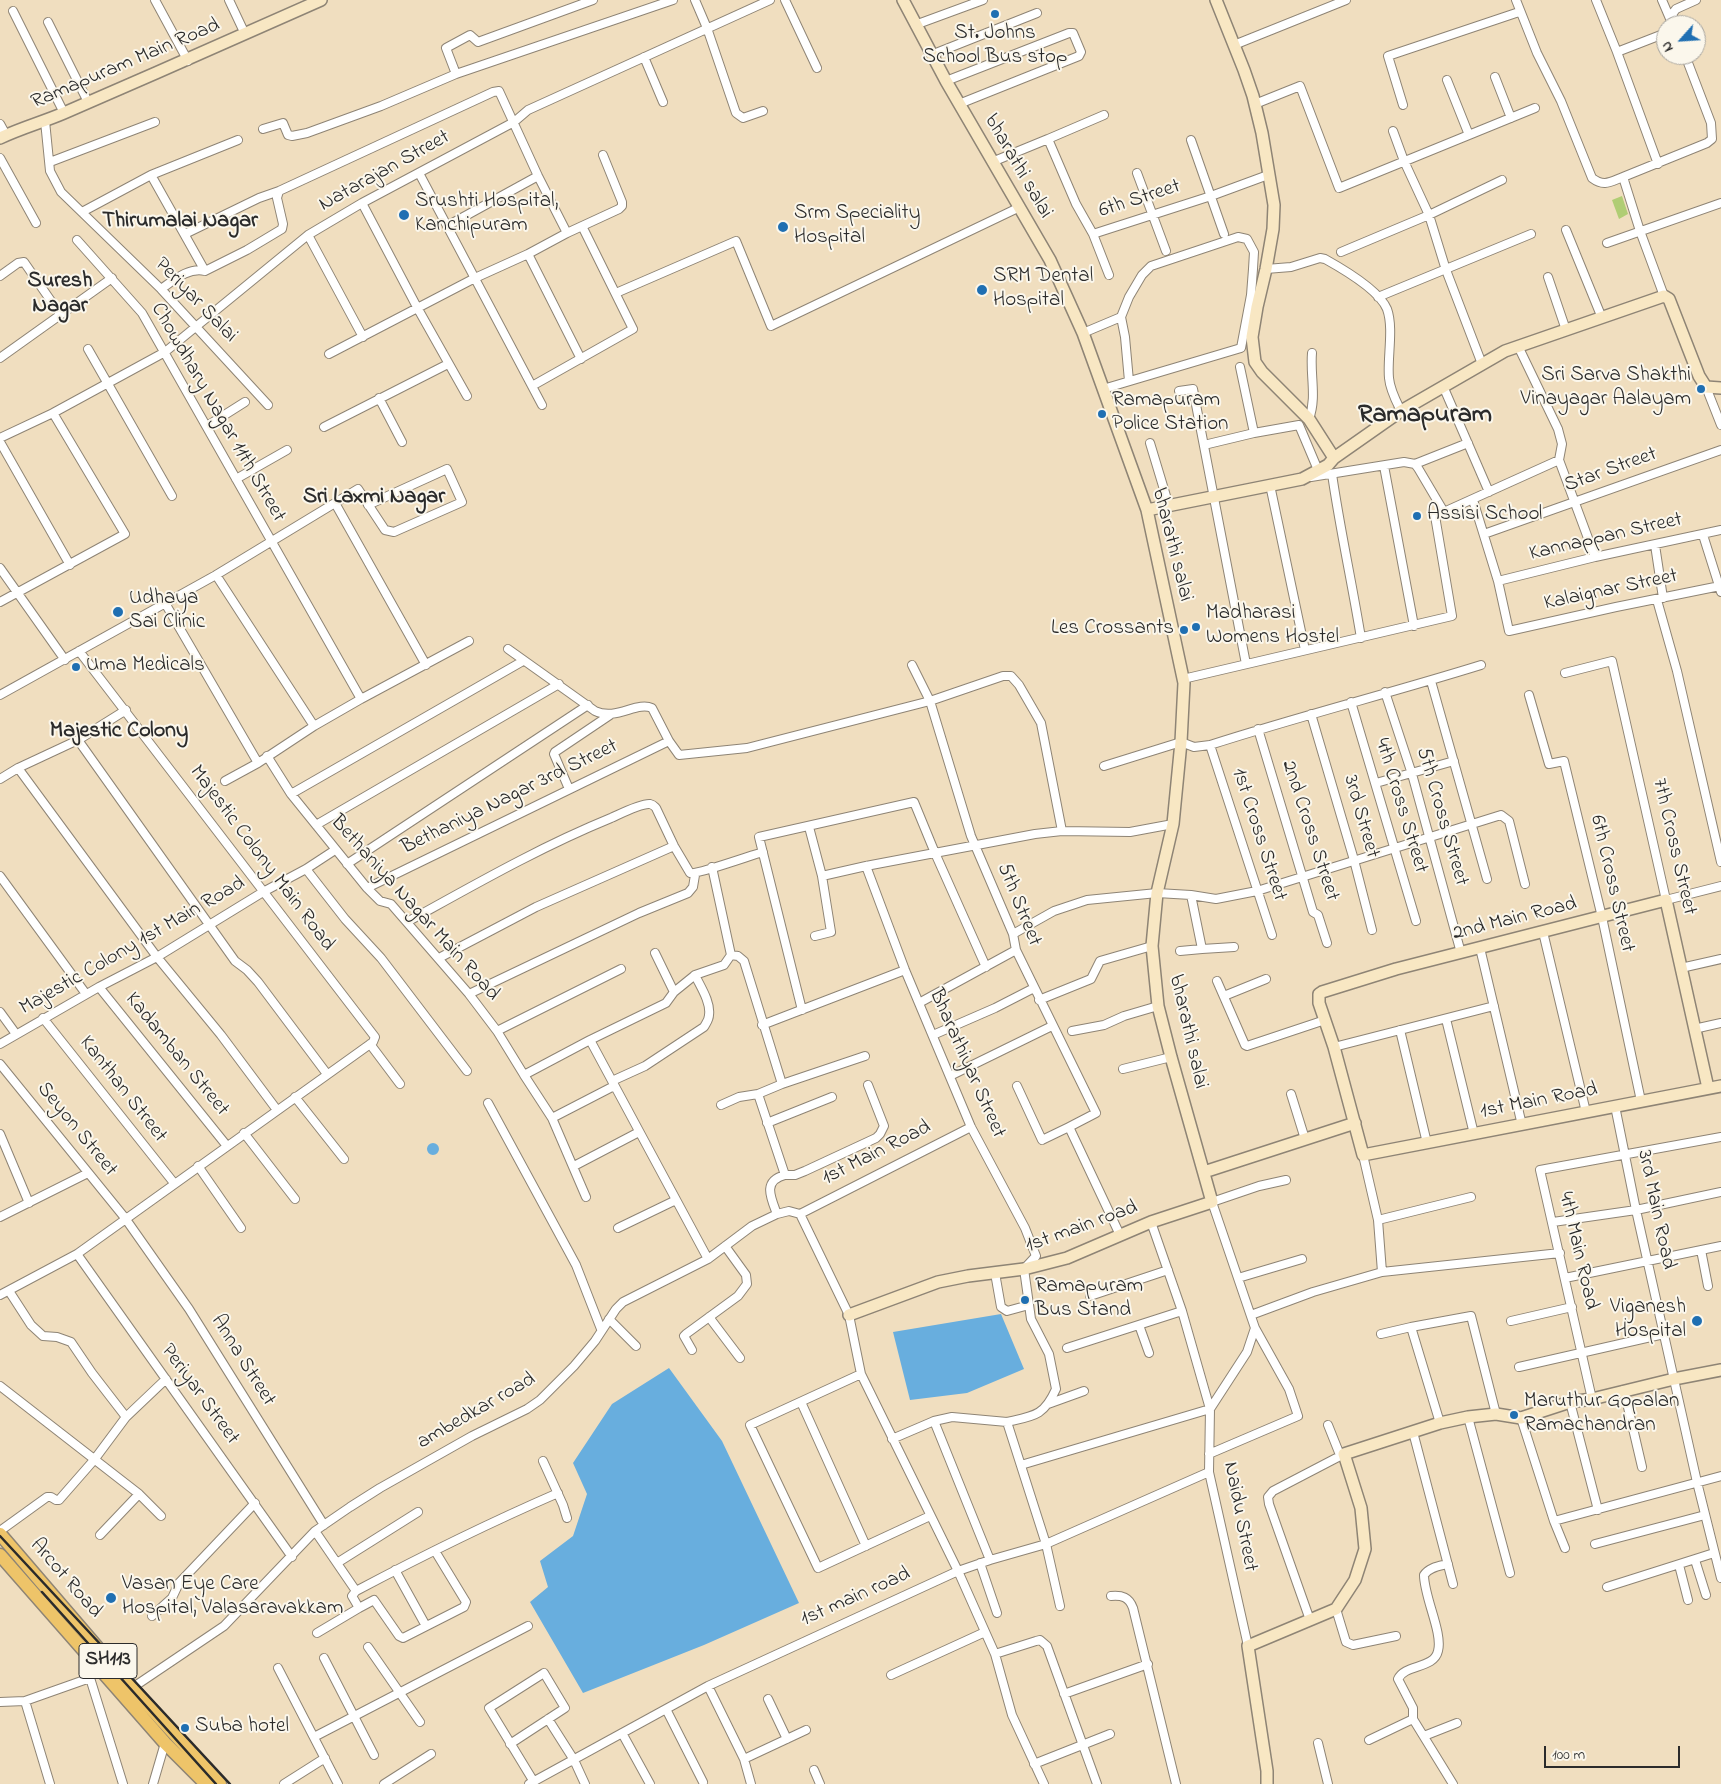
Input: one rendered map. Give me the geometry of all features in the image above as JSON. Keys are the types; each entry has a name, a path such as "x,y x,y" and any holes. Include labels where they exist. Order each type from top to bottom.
{"main road":[{"name":"Arcot Road","path":"0,1532 20,1568 104,1663 166,1743 206,1784"},
{"name":"Arcot Road","path":"0,1555 20,1568"},
{"name":"Arcot Road","path":"104,1663 132,1688 220,1784"}],"street":[{"path":"155,0 188,61"},
{"path":"229,0 245,34"},
{"name":"Ramapuram Main Road","path":"3,136 45,121 188,61 245,34 297,5 321,0"},
{"path":"456,74 446,48 470,35 478,42 593,0"},
{"path":"263,129 283,123 288,135 307,133 381,106 456,74 673,0"},
{"path":"695,0 707,28 736,113 743,118 763,111"},
{"name":"Natarajan Street","path":"0,440 108,385 165,352 308,235 362,203 514,122 528,110 770,0"},
{"path":"785,0 817,68"},
{"name":"bharathi salai","path":"902,0 946,82 1050,260 1083,333 1148,510 1183,679 1181,742 1173,824 1157,893 1152,946 1158,1006 1212,1202"},
{"path":"915,25 980,0"},
{"path":"1216,0 1244,70 1255,104 1262,133 1274,205 1273,229 1252,337 1255,362 1262,372 1309,419 1334,458"},
{"path":"1234,44 1346,0"},
{"path":"1516,0 1519,12 1561,101 1592,178 1598,183 1606,184 1623,178 1707,143 1712,139 1711,123 1689,65"},
{"path":"1596,0 1658,164"},
{"path":"1662,0 1669,15"},
{"path":"1673,15 1676,9 1696,0"},
{"path":"13,11 64,113"},
{"path":"1403,105 1388,56 1519,12"},
{"path":"931,55 1037,13"},
{"path":"48,22 88,102"},
{"path":"946,82 1073,33 1081,52 1079,56 959,104"},
{"path":"1617,52 1656,37"},
{"path":"644,57 663,102"},
{"path":"1495,77 1511,118"},
{"path":"1447,80 1469,135"},
{"path":"1255,104 1300,86 1339,188 1535,108"},
{"path":"185,234 259,198 279,191 495,91 499,91 538,176 567,233"},
{"path":"992,162 1104,116"},
{"name":"Periyar Salai","path":"45,121 50,171 61,192 161,289 268,405"},
{"path":"50,162 155,122"},
{"path":"0,124 3,136"},
{"path":"1393,131 1404,161 1430,215 1446,270 1482,364"},
{"name":"6th Street","path":"1048,139 1076,204 1093,234 1211,196 1268,175"},
{"path":"82,212 151,175 238,140"},
{"path":"1191,140 1224,234"},
{"path":"329,354 475,278 619,209 622,206 622,202 603,155"},
{"path":"0,158 36,222"},
{"path":"1137,172 1166,251"},
{"path":"419,173 542,405"},
{"path":"151,175 205,271"},
{"path":"447,226 538,176"},
{"path":"1623,178 1664,296 1669,299 1699,376 1706,387 1721,425"},
{"path":"1341,252 1430,215 1502,180"},
{"path":"161,289 184,274 199,269 205,271 246,250 282,228 283,224 277,198 279,191"},
{"path":"362,203 467,396"},
{"path":"1607,243 1721,203"},
{"path":"616,292 736,241 771,326 1020,207"},
{"path":"532,386 633,329 582,226"},
{"path":"1566,230 1602,318"},
{"path":"1093,234 1109,276"},
{"path":"1378,297 1531,234"},
{"path":"308,235 363,337"},
{"path":"1103,389 1241,348 1251,295 1254,252 1247,239 1238,237 1151,266 1129,297 1121,317 1129,381"},
{"name":"Chowdhary Nagar 11th Street","path":"77,240 142,314 361,699"},
{"path":"528,254 581,359"},
{"path":"1266,269 1290,267 1320,258 1367,288 1382,300 1389,316 1390,386 1401,411"},
{"path":"0,276 18,263 24,262 60,314"},
{"path":"1548,277 1566,330"},
{"path":"0,358 112,278"},
{"path":"1302,479 1328,465 1334,458 1401,411 1505,351 1664,296"},
{"path":"1083,333 1121,317"},
{"path":"1518,346 1558,429 1562,444 1559,460 1595,557"},
{"path":"88,349 172,496"},
{"path":"1309,419 1314,402 1311,374 1312,353"},
{"path":"324,426 448,364"},
{"path":"1240,367 1254,433"},
{"path":"1443,386 1490,492"},
{"path":"1706,387 1721,388"},
{"path":"1179,391 1193,389 1246,664"},
{"path":"379,398 402,442"},
{"path":"206,426 244,402"},
{"path":"0,602 125,534 53,413"},
{"path":"1204,445 1299,425 1318,470"},
{"path":"0,440 70,565"},
{"path":"1150,443 1169,506"},
{"path":"1148,510 1302,479 1404,462 1415,464 1468,443"},
{"path":"236,479 287,450"},
{"name":"Star Street","path":"1484,534 1721,450"},
{"path":"1183,679 1452,616 1435,516 1559,460"},
{"path":"1415,464 1444,512"},
{"path":"1384,466 1414,626"},
{"path":"0,695 216,575 358,489 368,505 385,530 394,532 462,502 447,469 368,505"},
{"path":"1332,474 1361,638"},
{"path":"1270,485 1305,650"},
{"path":"1473,500 1498,581"},
{"path":"335,502 426,665"},
{"name":"Kannappan Street","path":"1498,581 1595,557 1721,530"},
{"path":"1703,535 1720,589"},
{"path":"1655,545 1660,599 1721,862"},
{"path":"0,568 65,660"},
{"path":"216,575 314,726"},
{"name":"Kalaignar Street","path":"1498,581 1509,631 1616,606 1720,589"},
{"path":"165,603 258,763"},
{"path":"225,780 258,763 314,726 361,699 469,641"},
{"path":"508,649 604,715 648,706 655,712 669,741 679,755 747,748 930,701 1003,676 1012,676 1041,723 1062,831"},
{"name":"Majestic Colony Main Road","path":"79,650 373,1033 375,1037 371,1043 400,1084"},
{"path":"291,794 523,661"},
{"name":"7th Cross Street","path":"1565,673 1612,661 1708,1088"},
{"name":"5th Street","path":"912,665 930,701 975,846 1013,934 1016,950 1096,1113 1069,1127"},
{"path":"1104,766 1181,742 1194,747 1210,745 1258,729 1385,692 1431,681 1481,665"},
{"path":"1431,681 1487,879"},
{"path":"316,825 559,684"},
{"name":"5th Cross Street","path":"1385,692 1412,774 1462,953"},
{"name":"6th Cross Street","path":"1529,695 1549,764 1564,760 1602,917 1642,1101"},
{"name":"4th Cross Street","path":"1351,702 1416,921"},
{"path":"347,864 588,705"},
{"path":"0,779 18,768 78,740 126,710"},
{"path":"569,788 554,754 555,752 612,714"},
{"name":"3rd Street","path":"1311,714 1354,860 1372,930"},
{"name":"2nd Cross Street","path":"1258,729 1313,912 1318,914 1327,943"},
{"path":"78,740 235,961 258,982 327,1074"},
{"name":"Bethaniya Nagar 3rd Street","path":"367,888 569,788 669,741"},
{"name":"1st Cross Street","path":"1210,745 1272,935"},
{"name":"Bethaniya Nagar Main Road","path":"267,756 291,794 335,850 380,901 391,904 439,958 498,1031 552,1118 586,1197"},
{"path":"1376,783 1454,761"},
{"path":"18,768 157,957 221,1035 277,1110"},
{"path":"802,1010 759,837 914,802 986,967"},
{"path":"407,922 520,860 573,834 644,805 652,804 656,808 690,874 696,874 712,867 763,852"},
{"path":"1013,934 1054,911 1087,900 1157,893 1216,899 1257,891 1501,815 1507,818 1524,884"},
{"path":"822,876 1035,834 1062,831 1130,832 1173,824"},
{"path":"810,827 822,876 831,932 815,936"},
{"path":"439,958 536,907 674,846"},
{"name":"Majestic Colony 1st Main Road","path":"0,1044 86,994 157,957 335,850"},
{"name":"Bharathiyar Street","path":"866,866 905,970 971,1127 1025,1228 1036,1256 1024,1269"},
{"path":"524,1075 666,1003 674,992 694,975 724,965 731,954 712,867"},
{"path":"306,869 345,920 380,958 467,1071"},
{"path":"469,994 640,913 688,893 693,887 696,874"},
{"path":"0,876 86,994"},
{"name":"2nd Main Road","path":"1325,1020 1319,1004 1319,994 1322,992 1396,969 1721,886"},
{"path":"1191,895 1202,949"},
{"path":"1543,932 1586,1112"},
{"path":"1039,1000 1091,978 1100,960 1152,946"},
{"path":"1180,952 1234,947"},
{"path":"1480,948 1522,1125"},
{"path":"919,1003 1016,950"},
{"path":"655,953 674,992"},
{"path":"731,954 738,956 744,961 762,1025 782,1084"},
{"path":"1681,968 1721,959"},
{"path":"498,1031 621,969"},
{"path":"762,1025 905,970"},
{"path":"552,1118 646,1066 704,1027 710,1012 694,975"},
{"path":"1224,996 1266,979"},
{"path":"1217,981 1244,1044 1247,1046 1325,1020 1355,1123 1378,1220 1382,1272"},
{"name":"Kadamban Street","path":"99,987 227,1146"},
{"path":"933,1035 1034,988"},
{"path":"1072,1030 1104,1025 1124,1016 1158,1006"},
{"path":"1334,1048 1494,1006"},
{"path":"0,1012 16,1034"},
{"name":"Kanthan Street","path":"43,1018 174,1183"},
{"path":"1446,1019 1474,1134"},
{"path":"1694,1028 1721,1023"},
{"path":"950,1076 1052,1026"},
{"path":"1400,1030 1427,1143"},
{"path":"590,1040 708,1259"},
{"path":"0,1295 77,1254 371,1043"},
{"path":"721,1105 739,1097 758,1094 865,1056"},
{"path":"1122,1069 1171,1057"},
{"name":"Seyon Street","path":"0,1064 125,1218"},
{"path":"777,1214 770,1191 771,1184 776,1178 785,1175 795,1175 805,1171 876,1138 880,1134 884,1126 868,1085"},
{"path":"1017,1086 1042,1140 1069,1127 1120,1235"},
{"name":"1st Main Road","path":"1363,1156 1721,1086"},
{"path":"758,1094 785,1175"},
{"path":"1290,1094 1305,1139"},
{"path":"295,1097 344,1159"},
{"path":"767,1123 832,1098"},
{"path":"488,1103 576,1265 601,1329"},
{"name":"3rd Main Road","path":"1615,1106 1647,1261 1697,1482 1721,1578"},
{"path":"1204,1172 1355,1123"},
{"name":"1st Main Road","path":"800,1214 971,1127"},
{"path":"574,1166 640,1132"},
{"path":"0,1134 29,1203"},
{"path":"244,1134 295,1198"},
{"path":"1625,1156 1721,1137"},
{"name":"4th Main Road","path":"1592,1399 1540,1170 1625,1156"},
{"path":"198,1166 241,1228"},
{"path":"0,1217 88,1173"},
{"path":"1210,1454 1298,1416 1289,1389 1255,1328 1212,1202 1260,1186 1286,1180"},
{"path":"1553,1222 1636,1210 1721,1192"},
{"path":"1378,1220 1471,1197"},
{"path":"618,1228 676,1200"},
{"name":"1st main road","path":"849,1315 938,1282 1024,1269 1067,1258 1151,1222 1212,1202"},
{"name":"ambedkar road","path":"132,1688 224,1626 315,1531 388,1484 472,1436 527,1409 540,1400 574,1366 623,1302 708,1259 752,1226 777,1214 789,1211 800,1214"},
{"path":"800,1214 849,1315 861,1374 958,1572 995,1654 1012,1716 1044,1784"},
{"name":"Anna Street","path":"125,1218 189,1309 324,1525"},
{"name":"Naidu Street","path":"1151,1222 1182,1311 1210,1409 1209,1472 1248,1646"},
{"path":"692,1350 684,1336 738,1296 747,1284 746,1275 725,1246"},
{"path":"1565,1278 1721,1246"},
{"path":"1701,1250 1708,1286"},
{"path":"1251,1316 1313,1292 1382,1272 1560,1253"},
{"name":"Periyar Street","path":"77,1254 255,1502 292,1557"},
{"path":"1238,1278 1302,1259"},
{"path":"892,1439 934,1421 952,1417 1007,1422 1043,1411 1056,1389 1048,1354 1030,1319 1024,1269"},
{"path":"1090,1296 1168,1270"},
{"path":"995,1273 1001,1307 1004,1310 1007,1311 1029,1305"},
{"path":"9,1290 31,1325 44,1336 57,1337 71,1342 126,1417"},
{"path":"1511,1321 1572,1307"},
{"path":"1067,1348 1182,1311"},
{"path":"1381,1334 1471,1316 1496,1414"},
{"path":"709,1317 740,1358"},
{"path":"609,1319 636,1346"},
{"path":"1139,1325 1149,1353"},
{"path":"1411,1327 1440,1423"},
{"path":"1021,1465 1210,1409 1247,1352 1255,1328"},
{"path":"1519,1367 1664,1334"},
{"path":"1310,1620 1269,1504 1268,1497 1273,1491 1342,1454 1440,1423 1496,1414 1521,1418 1570,1402 1592,1399 1624,1390 1721,1370"},
{"path":"861,1374 750,1425 818,1568 930,1516"},
{"path":"0,1532 47,1497 59,1500 94,1460 126,1417 166,1379"},
{"path":"0,1386 139,1494 161,1516"},
{"path":"1624,1390 1642,1466"},
{"path":"1048,1404 1084,1391"},
{"path":"801,1402 866,1546"},
{"path":"1570,1402 1598,1510"},
{"path":"1468,1417 1510,1573"},
{"path":"1521,1418 1554,1521 1565,1548"},
{"path":"934,1421 990,1560"},
{"path":"1007,1422 1046,1544 1060,1606"},
{"path":"1267,1784 1267,1770 1248,1646 1336,1609 1355,1580 1365,1549 1361,1508 1342,1454 1328,1425"},
{"path":"1413,1432 1453,1584"},
{"path":"543,1461 567,1518"},
{"name":"1st main road","path":"531,1783 708,1686 958,1572 980,1563 1046,1544 1209,1472"},
{"path":"1554,1521 1721,1476"},
{"path":"359,1608 352,1596 356,1591 395,1570 558,1493"},
{"path":"100,1535 139,1494"},
{"path":"152,1616 172,1598 179,1583 255,1502"},
{"path":"337,1563 418,1512"},
{"path":"1595,1544 1705,1515"},
{"path":"315,1531 356,1591"},
{"path":"317,1632 374,1600 400,1638 466,1605 435,1551"},
{"path":"1607,1587 1714,1554"},
{"path":"1695,1560 1706,1595"},
{"path":"980,1563 997,1613"},
{"path":"1448,1564 1430,1568 1424,1574 1427,1600 1437,1632 1439,1649 1437,1655 1423,1665 1403,1673 1398,1679 1413,1708 1414,1719 1453,1784"},
{"path":"1679,1565 1688,1600"},
{"path":"395,1570 426,1626"},
{"path":"1111,1596 1120,1596 1131,1601 1176,1784"},
{"path":"1336,1609 1346,1642 1350,1644 1396,1636"},
{"path":"314,1737 528,1626"},
{"path":"891,1675 985,1632"},
{"path":"995,1654 1040,1640 1047,1646 1097,1784"},
{"path":"368,1647 420,1722"},
{"path":"324,1658 374,1755"},
{"path":"0,1701 25,1702 90,1678 104,1663"},
{"path":"1064,1694 1148,1664"},
{"path":"278,1668 338,1784"},
{"path":"510,1744 565,1708 544,1673 489,1708 531,1783"},
{"path":"90,1678 123,1784"},
{"path":"708,1686 744,1759 751,1784"},
{"path":"768,1699 787,1739"},
{"path":"25,1702 50,1784"},
{"path":"666,1709 702,1782"},
{"path":"548,1719 574,1760 586,1784"},
{"path":"1369,1740 1414,1719"},
{"path":"1424,1736 1457,1723"},
{"path":"744,1759 806,1730"},
{"path":"622,1733 650,1784"},
{"path":"1034,1764 1110,1734"},
{"path":"154,1784 166,1743"},
{"path":"1318,1743 1328,1784"},
{"path":"388,1783 431,1754"},
{"path":"284,1784 325,1758"},
{"path":"814,1770 820,1784"}],"green space":[{"path":"1622,196 1628,214 1619,219 1612,200"}],"water":[{"path":"431,1143 435,1143 439,1149 435,1155 431,1155 427,1151 427,1147"},
{"path":"1001,1314 1024,1369 967,1393 910,1400 893,1332"},
{"path":"669,1368 722,1441 799,1603 704,1645 583,1693 530,1602 548,1587 540,1561 573,1536 587,1494 573,1463 612,1404"}],"railway":[{"path":"0,1536 230,1784"},
{"path":"42,1592 104,1661"},
{"path":"101,1656 216,1784"}],"place":[{"name":"St. Johns School Bus stop","path":"995,14"},
{"name":"Srushti Hospital, Kanchipuram","path":"404,215"},
{"name":"Srm Speciality Hospital","path":"783,227"},
{"name":"SRM Dental Hospital","path":"982,290"},
{"name":"Sri Sarva Shakthi Vinayagar Aalayam","path":"1701,389"},
{"name":"Ramapuram Police Station","path":"1102,414"},
{"name":"Assisi School","path":"1417,516"},
{"name":"Udhaya Sai Clinic","path":"118,612"},
{"name":"Madharasi Womens Hostel","path":"1196,627"},
{"name":"Les Crossants","path":"1184,630"},
{"name":"Uma Medicals","path":"76,667"},
{"name":"Ramapuram Bus Stand","path":"1025,1300"},
{"name":"Viganesh Hospital","path":"1697,1321"},
{"name":"Maruthur Gopalan Ramachandran","path":"1514,1415"},
{"name":"Vasan Eye Care Hospital, Valasaravakkam","path":"111,1598"},
{"name":"Suba hotel","path":"185,1728"}],"district":[{"name":"Thirumalai Nagar","path":"180,222"},
{"name":"Suresh Nagar","path":"60,294"},
{"name":"Ramapuram","path":"1425,417"},
{"name":"Sri Laxmi Nagar","path":"374,498"},
{"name":"Majestic Colony","path":"119,732"}]}
